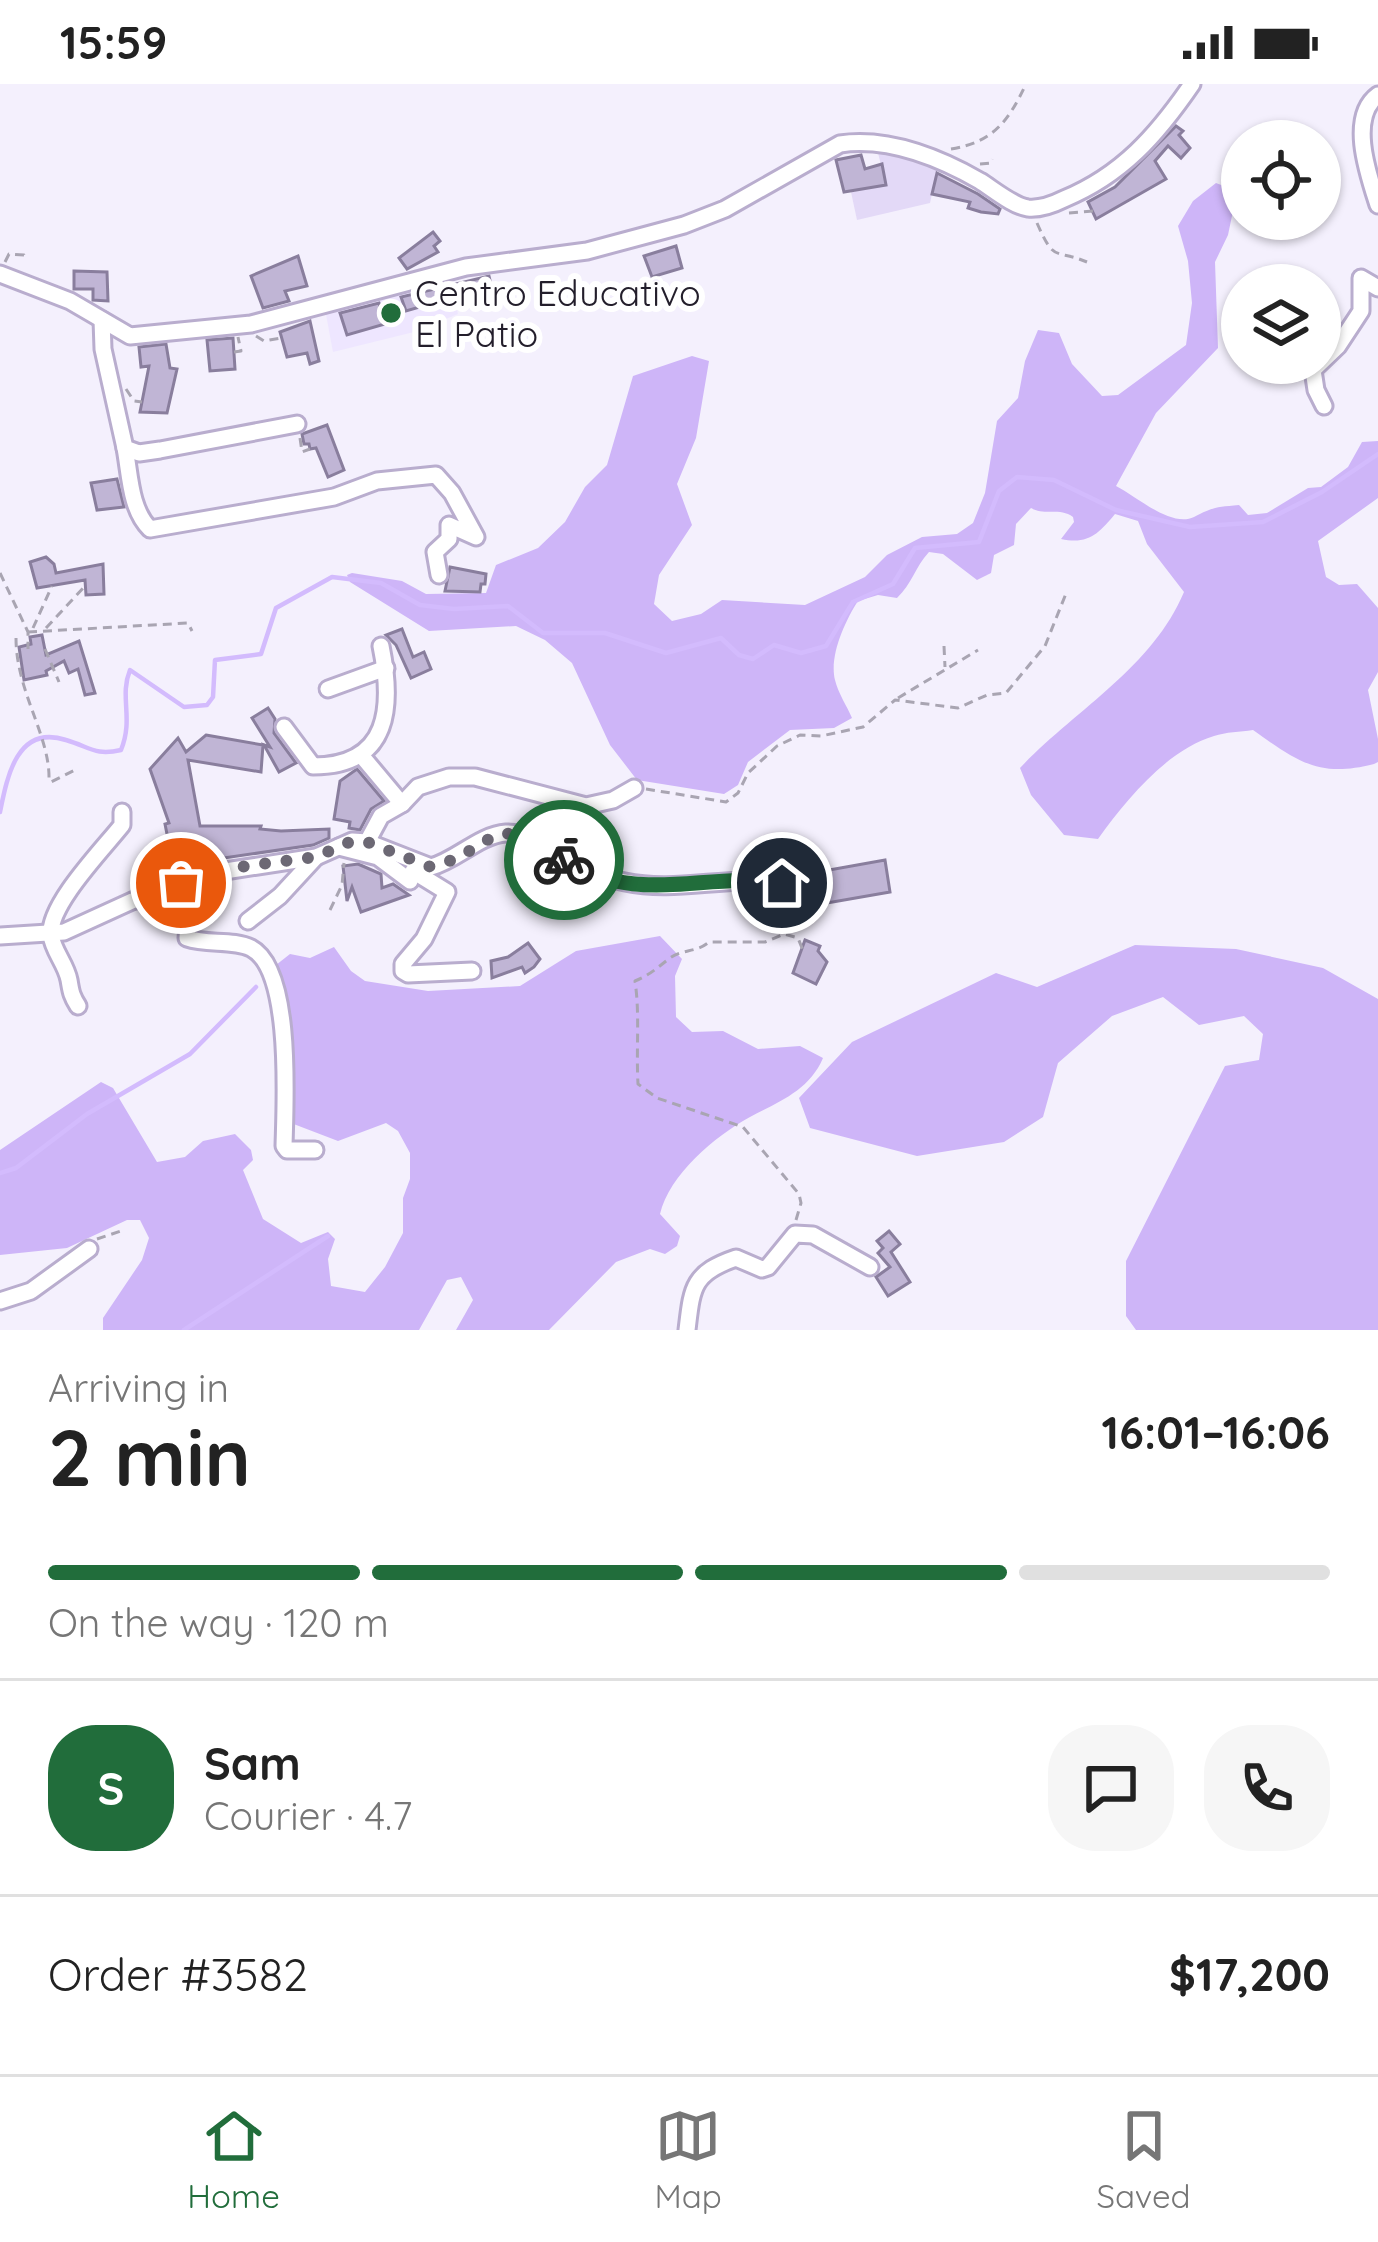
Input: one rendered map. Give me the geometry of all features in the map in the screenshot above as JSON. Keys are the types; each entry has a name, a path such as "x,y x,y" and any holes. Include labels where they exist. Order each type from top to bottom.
{"street":[{"path":"0,272 55,293 130,336 236,326 466,267 587,251 684,225 725,209 840,144 860,141 878,140 964,172 1031,207 1073,195 1124,165 1161,128 1192,84"},
{"path":"1378,95 1366,105 1362,123 1378,205"},
{"path":"1324,406 1313,370 1338,346 1361,311 1361,278 1378,288"},
{"path":"102,320 103,349 133,495 150,529 334,497 377,481 436,475 452,493 476,537 449,525 448,542 435,552 439,575"},
{"path":"125,448 139,453 297,424"},
{"path":"284,727 313,766 362,754 383,731 386,668 381,646"},
{"path":"328,689 386,668"},
{"path":"362,754 395,808 400,830"},
{"path":"367,842 381,816 418,787 462,776 586,806 614,800 634,788"},
{"path":"78,1006 51,934 74,881 122,825 122,812"},
{"path":"0,936 82,927 198,878 316,857 344,849 352,841 367,842 431,867 495,835 517,834 579,869 626,882 657,887 763,880 782,883"},
{"path":"344,849 421,873 447,892 403,971 472,971"},
{"path":"248,921 280,896 316,857"},
{"path":"393,865 410,881"},
{"path":"198,878 199,900 187,938 247,946 263,959 280,1000 286,1079 284,1146 315,1150"},
{"path":"687,1330 692,1287 700,1277 736,1258 768,1267 795,1234 806,1233 870,1267"},
{"path":"0,1301 31,1291 89,1250"}],"path":[{"path":"938,148 981,144 1017,103 1026,84"},
{"path":"1031,207 1053,252 1087,262"},
{"path":"0,272 9,254 25,258"},
{"path":"234,352 241,351 236,326"},
{"path":"297,424 302,452 310,449"},
{"path":"0,573 30,632"},
{"path":"28,650 30,632 52,586"},
{"path":"43,631 85,586"},
{"path":"895,700 958,708 987,694 1006,693 1045,646 1067,591"},
{"path":"30,632 188,622 192,631"},
{"path":"16,638 16,664 47,758 49,779 75,770"},
{"path":"944,646 944,668"},
{"path":"45,649 58,682"},
{"path":"634,788 726,802 777,746 800,735 821,736 863,727 895,700 978,650"},
{"path":"330,910 342,885 344,849"},
{"path":"787,1243 787,1232 799,1215 800,1194 743,1127 657,1098 638,1084 640,1020 633,1007 635,981 672,956 709,942 766,942 784,934 798,938 804,953"},
{"path":"89,1250 96,1239 124,1230"}],"shaded area":[{"path":"876,145 938,167 930,203 857,220 851,192 886,185"},
{"path":"1216,183 1221,185 1221,240 1226,240 1215,262 1218,348 1156,413 1116,486 1175,518 1239,505 1248,515 1267,513 1308,488 1321,487 1348,467 1362,442 1378,441 1378,498 1318,541 1326,577 1339,585 1357,584 1378,608 1378,672 1368,690 1378,739 1378,762 1374,764 1323,768 1297,759 1253,730 1219,735 1164,764 1098,839 1064,835 1031,795 1020,768 1133,666 1170,619 1184,592 1147,544 1138,521 1115,514 1092,536 1071,540 1061,539 1073,517 1031,508 1016,524 1014,545 994,555 991,573 977,580 943,554 929,552 897,598 878,595 858,601 843,628 834,660 836,685 852,718 834,728 790,730 748,762 738,785 724,794 637,780 610,745 572,663 545,640 516,626 429,631 350,582 347,575 352,573 402,581 426,594 486,593 496,565 538,548 565,522 585,487 607,465 633,376 692,356 709,361 696,438 677,484 692,525 659,575 654,604 672,621 701,614 722,600 805,605 865,577 887,555 922,537 957,534 973,523 985,493 997,421 1018,398 1025,361 1038,330 1059,333 1072,364 1102,396 1118,395 1186,345 1192,303 1178,226 1193,201"},
{"path":"449,280 458,314 414,332 333,352 325,309"},
{"path":"660,936 682,959 675,976 676,1017 692,1032 723,1031 758,1049 800,1046 823,1058 801,1087 722,1135 683,1171 660,1214 680,1236 677,1246 665,1254 650,1249 616,1262 549,1330 456,1330 473,1300 461,1277 447,1280 419,1330 103,1330 103,1318 142,1260 149,1238 140,1220 127,1220 67,1248 0,1255 0,1150 101,1082 113,1088 157,1162 185,1157 203,1141 235,1134 251,1150 253,1160 243,1170 263,1219 301,1243 328,1232 335,1239 328,1259 331,1286 365,1292 403,1233 410,1153 398,1131 386,1123 338,1141 291,1123 291,1060 276,965 290,954 310,958 334,947 351,971 365,981 428,991 520,986 576,951"},
{"path":"1135,945 1236,949 1323,968 1378,999 1378,1330 1136,1330 1126,1316 1126,1261 1225,1066 1259,1060 1263,1034 1244,1016 1199,1025 1163,997 1112,1016 1058,1063 1043,1117 1004,1142 917,1156 810,1128 799,1098 852,1042 996,973 1037,987"}],"building":[{"path":"1176,126 1190,148 1181,158 1168,146 1155,161 1166,179 1096,219 1088,202 1115,187"},
{"path":"861,155 865,169 882,164 886,185 844,192 836,160"},
{"path":"937,173 978,194 1000,209 998,214 932,194"},
{"path":"433,232 440,241 434,246 438,252 407,269 399,258"},
{"path":"676,246 682,268 652,277 644,256"},
{"path":"298,256 307,286 285,291 289,301 263,308 251,276"},
{"path":"74,271 107,272 108,301 93,300 93,289 74,289"},
{"path":"489,276 494,297 470,304 468,293 406,311 401,297"},
{"path":"379,303 385,324 347,335 340,313"},
{"path":"310,321 319,361 310,364 307,353 287,357 280,332"},
{"path":"233,338 235,369 210,371 207,340"},
{"path":"166,344 170,368 177,369 167,413 140,412 149,366 141,367 139,347"},
{"path":"327,425 344,470 328,477 316,448 304,444 302,434"},
{"path":"117,479 124,507 97,510 91,483"},
{"path":"46,557 56,573 103,564 104,594 86,595 85,580 37,588 30,562"},
{"path":"450,567 486,574 480,592 445,591"},
{"path":"402,629 413,657 424,652 431,669 411,678 396,645 386,635"},
{"path":"42,635 46,655 79,641 95,693 85,695 78,669 69,673 64,661 46,671 47,675 24,680 19,647 31,644 30,637"},
{"path":"268,708 275,719 274,733 296,763 279,772 252,718"},
{"path":"206,735 263,745 261,772 188,760 200,826 329,829 329,838 313,845 183,864 192,867 181,871 169,844 165,824 169,823 150,769 178,738 186,752"},
{"path":"357,769 384,801 371,809 360,830 334,819 340,781"},
{"path":"885,860 890,892 804,907 794,867 806,866 807,874"},
{"path":"358,864 381,874 382,888 393,884 409,895 361,912 352,887 347,901 343,866"},
{"path":"805,940 820,946 818,951 827,962 816,984 793,973"},
{"path":"528,943 540,959 534,967 492,978 491,961 508,957"},
{"path":"889,1231 900,1244 891,1252 910,1282 888,1296 876,1277 890,1267 878,1253 883,1248 877,1241"}],"waterway":[{"path":"0,812 17,757 36,740 49,737 98,751 121,750 130,670 184,707 207,705 213,697 215,660 261,654 276,608 332,577 381,583 420,605 454,609 508,606 543,633 605,633 666,653 721,638 739,655 753,659 774,645 801,653 826,646 853,602 893,584 915,548 979,542 999,491 1017,477 1054,480 1116,510 1190,527 1263,522 1322,492 1378,454"},
{"path":"0,1173 16,1168 87,1114 190,1054 256,987"},
{"path":"184,1330 328,1236"}],"way so far":[{"path":"181,883 246,866 316,857 352,841 367,842 431,867 507,833 530,838 564,860"}],"place":[{"name":"Centro Educativo El Patio","path":"391,313"}],"route":[{"path":"564,860 601,876 657,887 763,880 782,883"}]}
